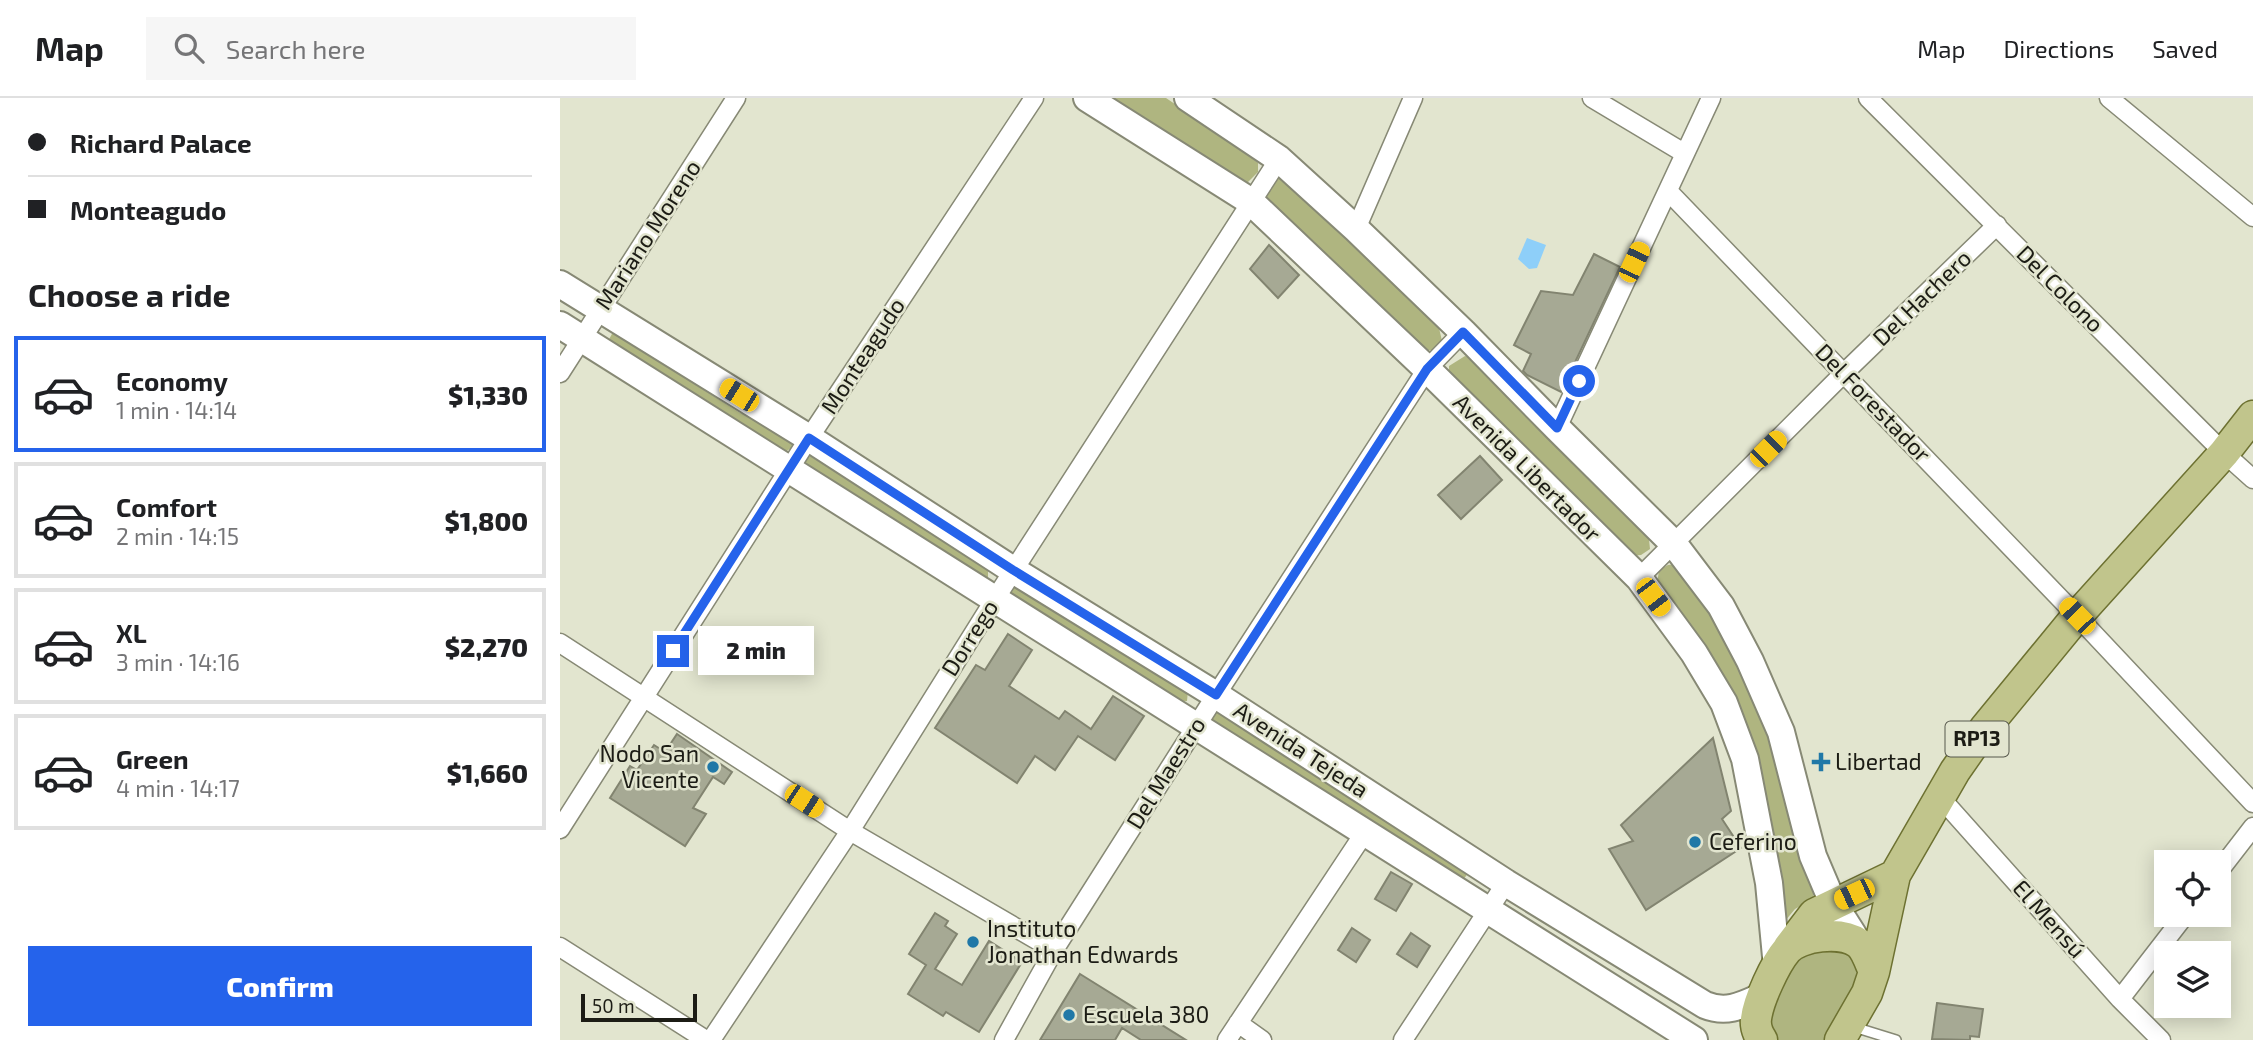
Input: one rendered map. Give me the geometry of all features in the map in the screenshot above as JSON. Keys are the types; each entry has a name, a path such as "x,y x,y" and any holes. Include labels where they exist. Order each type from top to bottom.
{"main road":[{"name":"Avenida Libertador","path":"1087,98 1250,201 1427,369 1639,578 1695,653 1718,693 1745,759 1769,883 1774,924 1783,957"},
{"path":"1188,98 1279,159 1356,229 1463,332 1674,544 1721,606 1751,661 1781,732 1813,856 1833,903 1874,972"},
{"name":"Avenida Tejeda","path":"560,284 1216,695 1506,883 1705,1005 1715,1009 1734,1009 1763,996"},
{"name":"Avenida Tejeda","path":"570,332 1694,1040"},
{"name":"RP13","path":"1845,1033 1867,993 1874,972 1895,875 1939,796 1985,728 2077,616 2224,453 2253,416"},
{"path":"1759,1038 1756,1020 1763,996 1783,957 1814,914 1895,875"},
{"path":"1783,957 1811,938 1829,935 1844,937 1859,944"}],"street":[{"name":"Mariano Moreno","path":"560,373 570,332 600,309 736,98"},
{"name":"Monteagudo","path":"560,829 809,438 1034,98"},
{"path":"1356,229 1413,98"},
{"path":"1592,98 1684,153"},
{"path":"1557,428 1711,98"},
{"name":"Del Colono","path":"1868,98 2253,479"},
{"path":"2109,98 2253,217"},
{"name":"Dorrego","path":"711,1040 850,831 1013,570 1279,159"},
{"name":"Del Forestador","path":"1668,191 2253,803"},
{"name":"Del Hachero","path":"1639,578 1997,225"},
{"name":"Del Maestro","path":"1004,1040 1054,950 1427,369 1463,332"},
{"path":"560,643 850,831 1054,950"},
{"name":"El Mensú","path":"1939,796 2120,999 2161,1040"},
{"path":"2231,855 2253,827"},
{"path":"1227,1040 1365,832"},
{"path":"1403,1040 1506,883"},
{"path":"2120,999 2176,927"},
{"path":"560,947 706,1040"},
{"path":"1238,1023 1262,1040"}],"lane":[{"path":"1845,1033 1896,1040"}],"green space":[{"path":"1097,98 1166,98 1243,150 1258,163 1258,172 1246,184"},
{"path":"1279,178 1288,178 1439,328 1442,341 1432,350 1422,351 1265,203 1270,184"},
{"path":"613,332 740,413 755,416 794,441 791,448 784,453 606,345"},
{"path":"1465,356 1474,358 1648,530 1650,549 1641,555 1631,556 1449,374 1449,366"},
{"path":"810,456 988,568 988,578 983,582 804,469 804,462"},
{"path":"1676,564 1684,571 1731,650 1771,746 1798,843 1815,883 1813,899 1795,909 1785,921 1740,720 1657,585 1659,570"},
{"path":"1010,584 1018,586 1188,691 1187,701 1179,702 1006,594"},
{"path":"1215,710 1469,872 1463,880 1209,719"},
{"path":"1820,946 1851,953 1857,979 1853,1000 1826,1040 1775,1040 1767,1022 1769,1006 1800,954"}],"water":[{"path":"1527,238 1546,245 1537,268 1529,269 1518,259"}],"building":[{"path":"1269,245 1299,275 1278,298 1250,269"},
{"path":"1594,254 1620,267 1561,392 1523,371 1531,354 1514,345 1541,291 1573,295"},
{"path":"1480,456 1502,480 1461,519 1438,495"},
{"path":"1008,634 1032,650 1009,686 1059,719 1065,711 1091,729 1113,696 1144,716 1115,760 1078,736 1055,770 1035,756 1017,783 935,728 976,665 985,670"},
{"path":"677,734 732,772 724,784 713,777 693,808 706,814 685,846 610,798 630,766 637,770 654,745 665,752"},
{"path":"1713,738 1731,811 1722,819 1741,848 1646,910 1609,849 1633,841 1621,825"},
{"path":"1391,872 1412,884 1396,911 1375,899"},
{"path":"935,913 948,921 945,926 957,934 935,969 962,985 989,941 1022,962 979,1032 946,1012 943,1016 908,994 926,965 909,954"},
{"path":"1352,928 1370,940 1356,962 1338,950"},
{"path":"1411,933 1430,946 1417,967 1397,954"},
{"path":"1080,974 1186,1040 1141,1040 1122,1028 1115,1040 1040,1040"},
{"path":"1937,1003 1983,1009 1979,1037 1970,1036 1970,1040 1932,1039"}],"place":[{"name":"Libertad","path":"1821,762"},
{"name":"Nodo San Vicente","path":"713,767"},
{"name":"Ceferino","path":"1695,842"},
{"name":"Instituto Jonathan Edwards","path":"973,942"},
{"name":"Escuela 380","path":"1069,1015"}],"route":[{"path":"673,651 809,438 1013,570 1216,695 1427,369 1463,332 1557,428 1579,381"}]}
